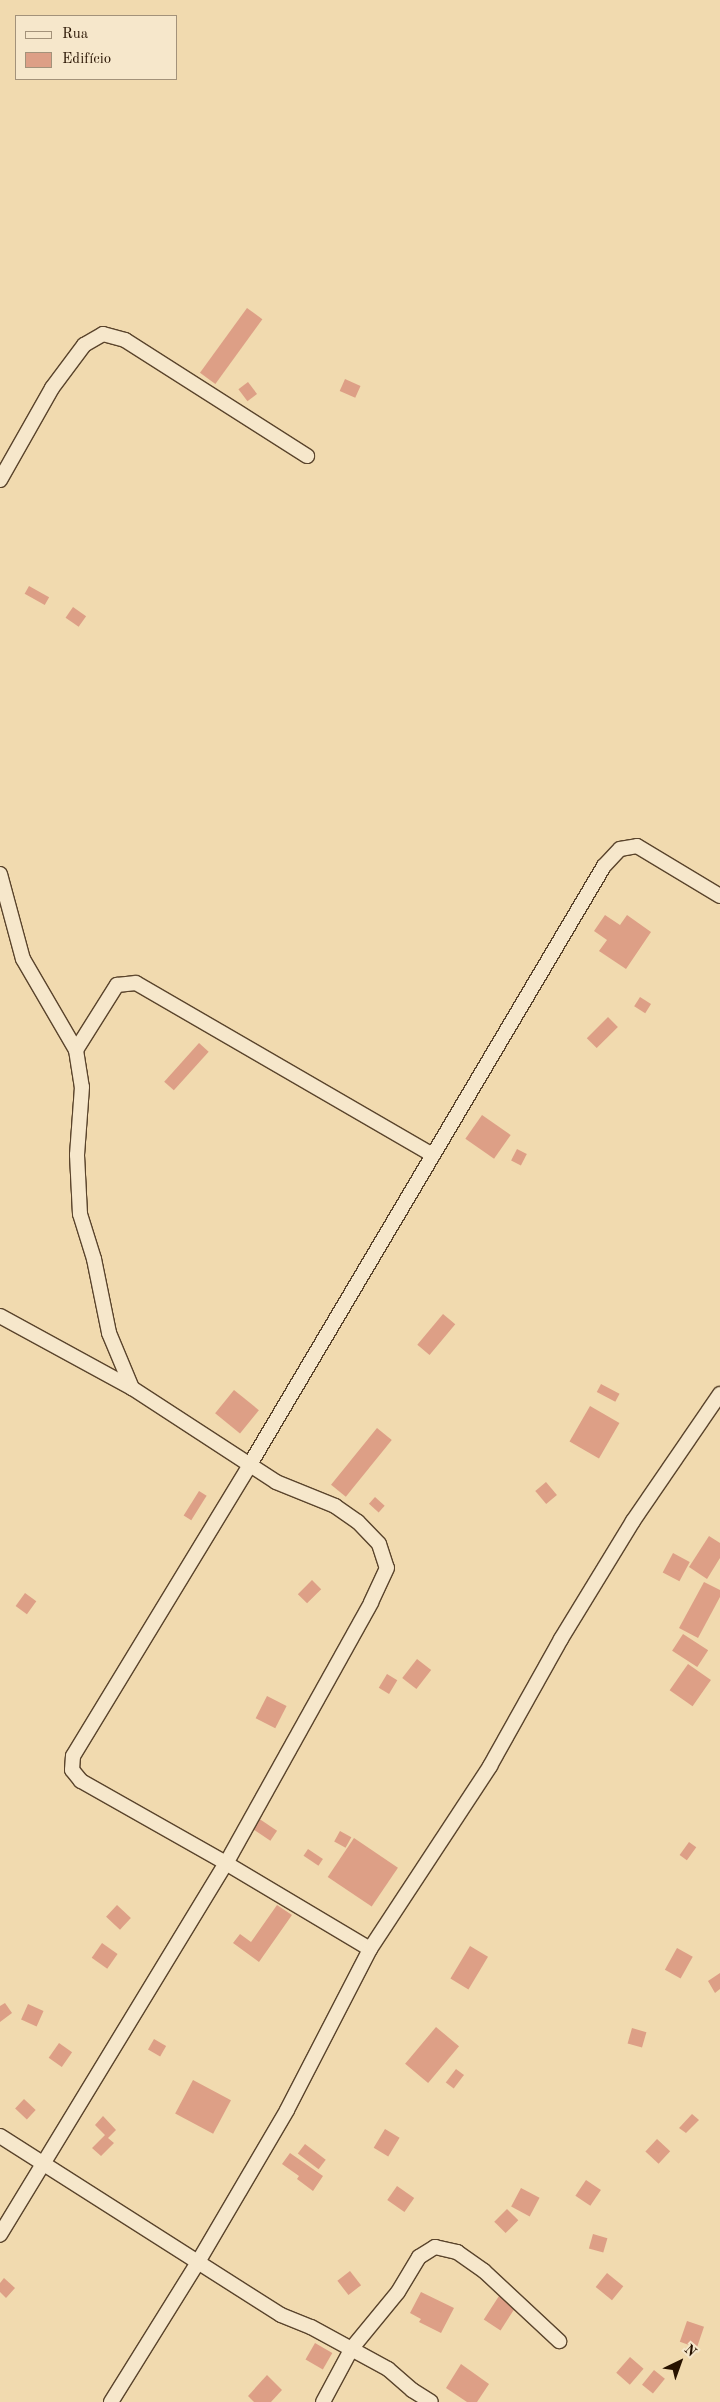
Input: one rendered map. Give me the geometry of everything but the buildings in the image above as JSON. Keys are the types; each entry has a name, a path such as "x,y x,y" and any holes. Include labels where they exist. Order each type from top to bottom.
{"street":[{"path":"0,480 52,388 84,345 103,334 124,340 307,456"},
{"path":"370,1949 226,1863 81,1782 72,1770 73,1756 249,1466 604,866 620,849 637,846 720,896"},
{"path":"0,874 23,960 76,1050 82,1087 77,1154 80,1214 94,1260 109,1333 132,1388"},
{"path":"76,1050 117,985 136,983 433,1155"},
{"path":"0,1316 132,1388 276,1482 334,1506 358,1522 380,1544 387,1568 371,1603 226,1863 0,2235"},
{"path":"111,2402 198,2262 287,2110 370,1949 490,1766 561,1638 633,1521 720,1394"},
{"path":"0,2136 281,2315 311,2327 388,2369 412,2390 431,2402"},
{"path":"322,2402 352,2348 398,2292 419,2257 436,2247 457,2252 484,2271 559,2341"}]}
